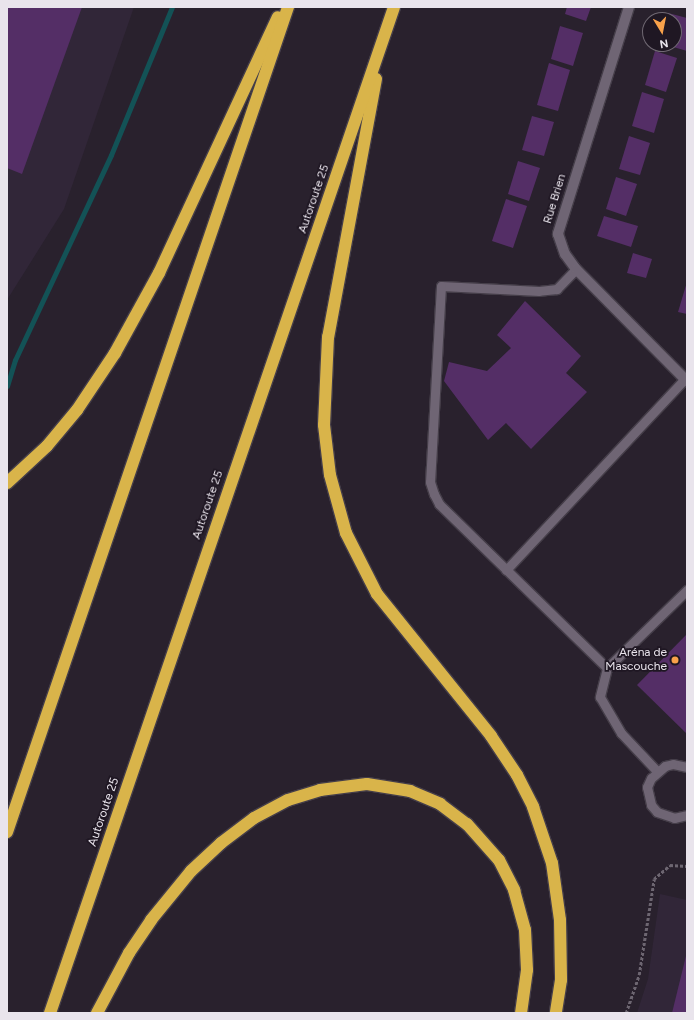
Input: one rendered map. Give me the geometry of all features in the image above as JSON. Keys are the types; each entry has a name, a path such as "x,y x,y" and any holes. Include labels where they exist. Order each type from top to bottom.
{"highway":[{"path":"7,483 47,446 77,410 115,353 150,291 283,7"},
{"path":"7,832 288,7"},
{"name":"Autoroute 25","path":"50,1013 394,7"},
{"path":"384,36 328,336 324,425 330,475 346,533 368,580 399,624 491,736 517,775 538,818 552,863 560,920 560,980 556,1013"},
{"path":"97,1013 129,953 151,920 187,876 221,842 254,818 288,800 320,790 367,784 404,790 440,804 467,824 500,860 514,890 525,930 527,970 521,1013"}],"street":[{"name":"Rue Brien","path":"629,7 558,234 565,254 576,269 686,379"}],"lane":[{"path":"576,269 557,288 539,291 441,286 432,489 439,504 607,668"},
{"path":"506,570 686,379"},
{"path":"656,770 622,733 600,697 607,668 687,590"},
{"path":"687,767 673,764 656,770 647,787 651,805 665,817 674,818 687,815"}],"path":[{"path":"626,1013 639,975 654,879 670,865 687,866"}],"shaded area":[{"path":"7,7 134,7 64,209 7,300"},
{"path":"660,894 687,900 687,1013 637,1013 648,979"}],"building":[{"path":"7,7 82,7 22,174 7,168"},
{"path":"567,7 591,7 586,21 565,14"},
{"path":"682,17 687,18 687,51 682,50"},
{"path":"560,26 583,33 573,66 551,59"},
{"path":"655,52 677,58 666,92 645,85"},
{"path":"549,63 570,70 558,111 537,105"},
{"path":"642,92 664,99 654,133 632,126"},
{"path":"532,116 554,122 544,156 522,150"},
{"path":"629,136 650,143 640,175 619,169"},
{"path":"518,161 540,168 529,201 508,194"},
{"path":"616,177 637,184 626,216 606,209"},
{"path":"506,199 527,206 513,248 492,241"},
{"path":"604,216 638,226 631,247 597,236"},
{"path":"633,253 652,259 646,278 627,273"},
{"path":"687,282 687,314 678,312"},
{"path":"525,301 581,356 566,373 587,392 531,449 506,423 488,440 444,381 449,362 487,371 511,348 497,335"},
{"name":"Aréna de Mascouche","path":"687,634 687,734 637,685"},
{"path":"686,956 687,1013 672,1013"}],"waterway":[{"path":"7,386 15,360 111,155 172,7"}],"place":[{"name":"Aréna de Mascouche","path":"675,660"}]}
